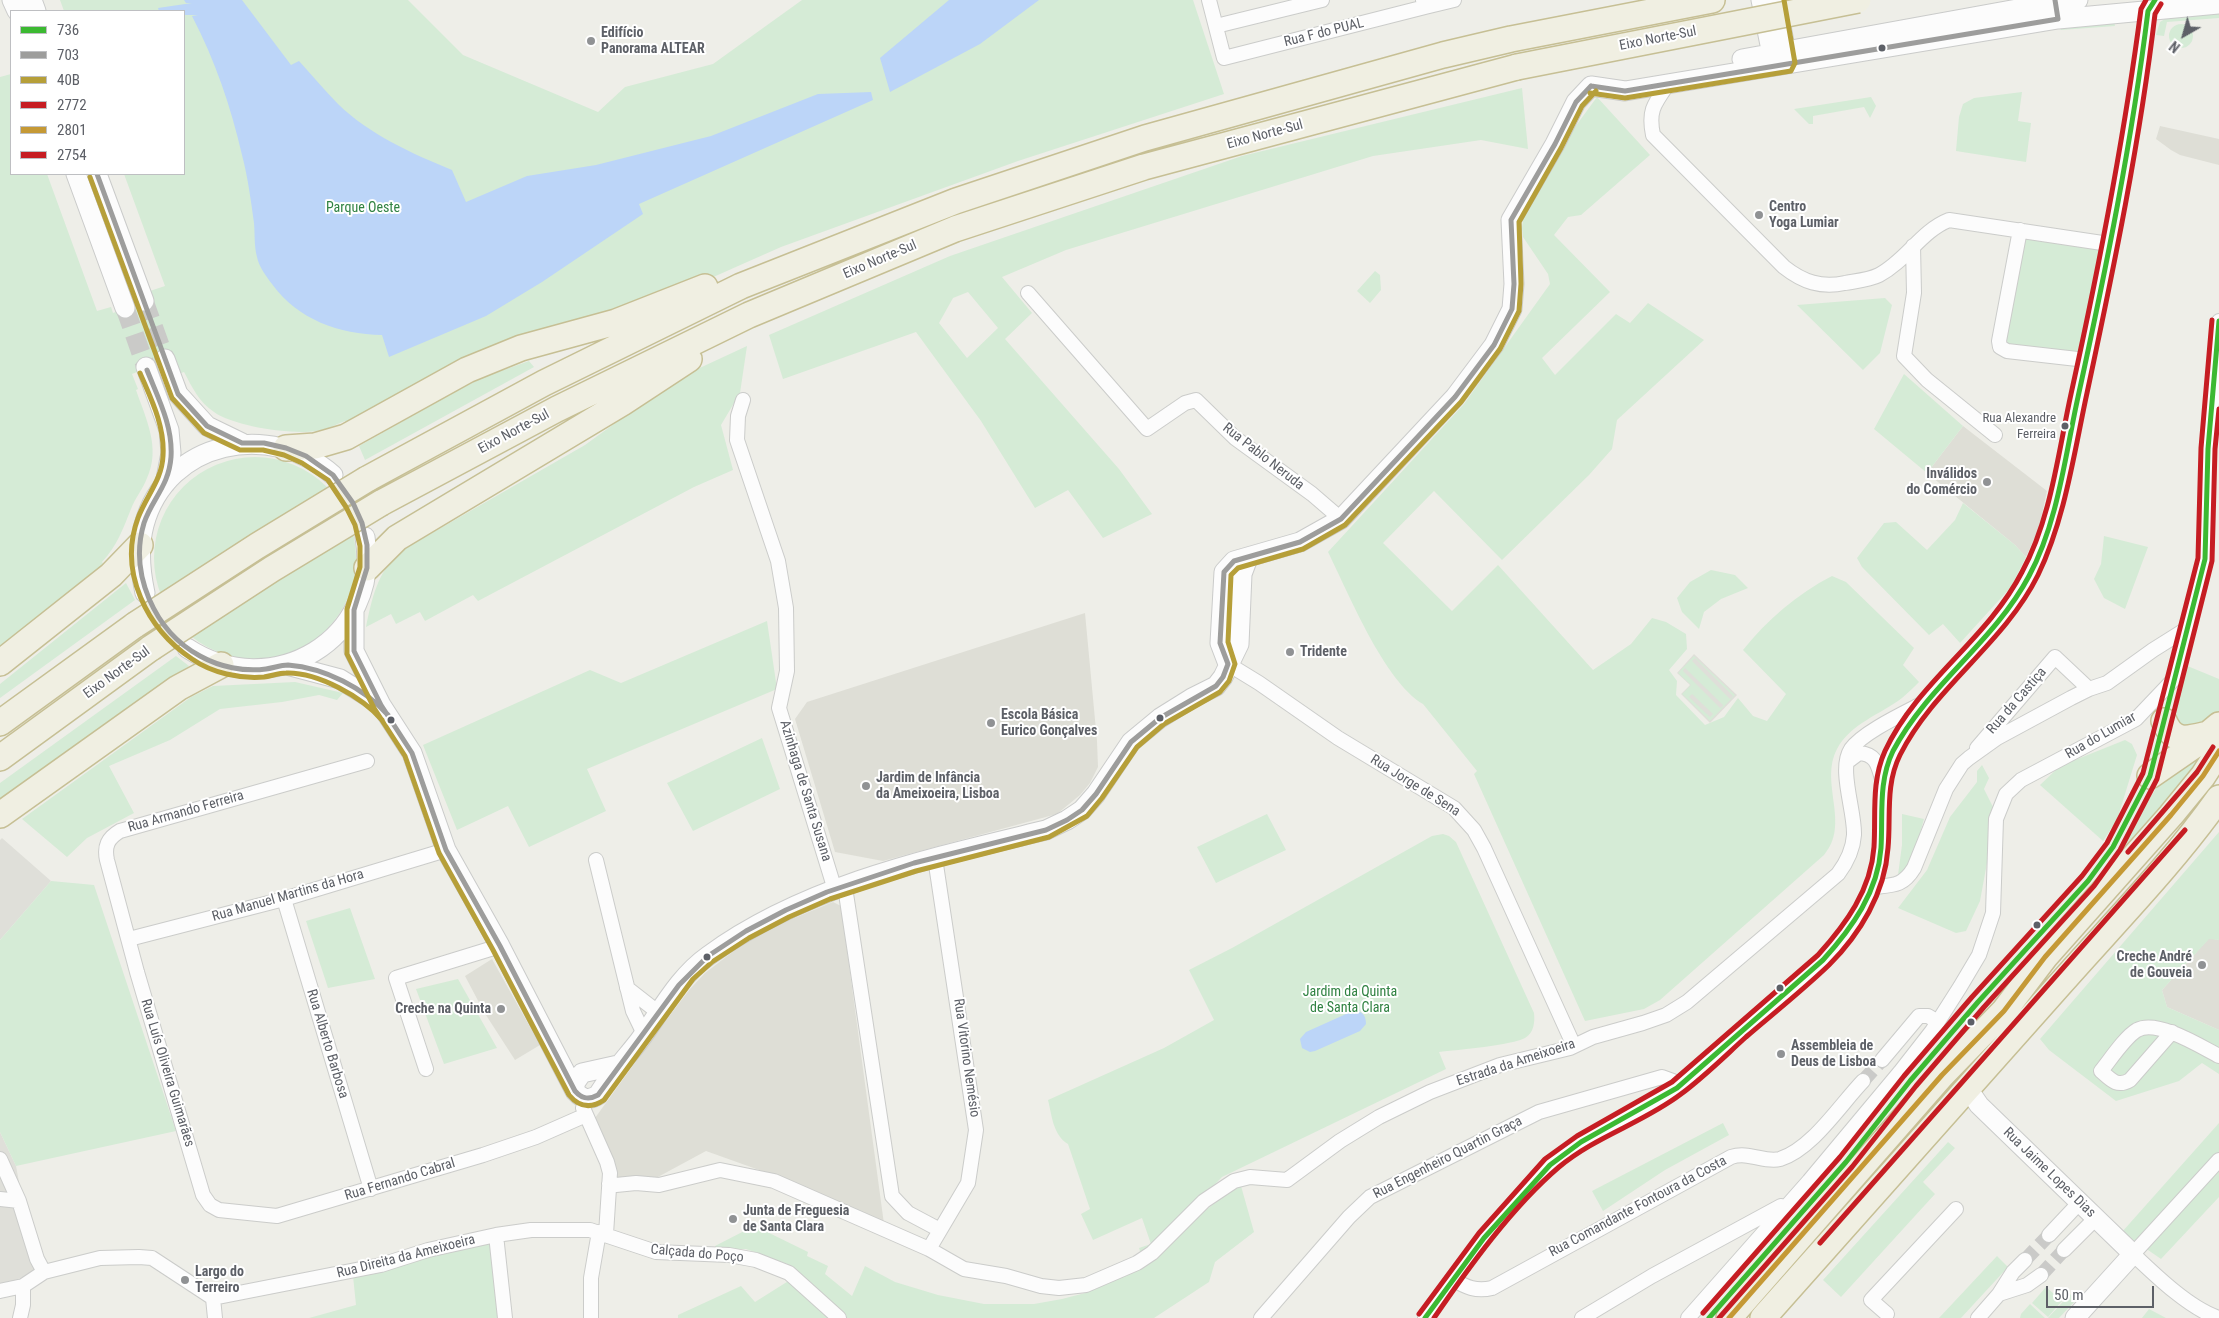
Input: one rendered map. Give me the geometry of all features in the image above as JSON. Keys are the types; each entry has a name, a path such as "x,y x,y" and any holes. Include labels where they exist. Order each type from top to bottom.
{"highway":[{"name":"Eixo Norte-Sul","path":"0,723 135,625 257,546 367,479 544,383 741,286 956,201 1145,138 1443,55 1510,39 1712,0"},
{"name":"Eixo Norte-Sul","path":"0,758 151,648 272,569 382,503 557,409 767,308 955,228 1144,167 1517,67 1858,0"},
{"path":"286,448 315,446 346,436 467,370 521,348 616,322 719,282 741,286"},
{"path":"366,568 398,538 622,403 767,308"},
{"path":"0,663 111,575 140,545"},
{"path":"0,815 178,688 221,665"},
{"path":"2164,721 2168,730 2175,737 2186,739 2216,736"},
{"path":"2150,776 2216,736"},
{"path":"1968,1089 1962,1078 1961,1070 2045,957 2171,815 2203,776 2216,736"},
{"path":"1763,1318 2165,865 2205,818 2219,798"},
{"path":"1729,1318 1942,1075 2004,1011"}],"street":[{"path":"1209,0 1216,26 1322,0"},
{"name":"Rua F do PUAL","path":"1216,26 1224,58 1424,4 1454,0"},
{"path":"1761,0 1780,59"},
{"path":"1776,0 1780,59"},
{"path":"591,1318 591,1278 603,1233 610,1173 586,1115 588,1092 618,1065 644,1034 683,979 706,956 792,907 840,888 935,858 1046,830 1067,820 1082,810 1096,794 1131,742 1160,718 1216,686 1223,677 1239,644 1241,564 1300,542 1341,519 1456,397 1494,345 1512,310 1514,284 1512,220 1549,156 1576,102 1591,86 1780,59 2056,7 2078,0"},
{"path":"2056,7 2219,4"},
{"path":"1425,1318 1452,1279 1498,1220 1546,1169 1566,1152 1661,1099 1677,1088 1823,960 1840,942 1864,908 1874,887 1878,872 1881,847 1880,804 1882,779 1892,753 1929,700 2002,617 2031,571 2045,541 2058,493 2124,170 2152,5"},
{"path":"1591,86 1625,90 1668,84 1744,70 1780,59"},
{"path":"1668,84 1656,100 1650,118 1653,135 1794,274 1809,282 1833,286 1868,279 1887,270 1937,224 1949,220 2109,244"},
{"path":"76,175 125,308"},
{"path":"97,175 144,301"},
{"path":"2020,230 1999,341 2000,347 2008,351 2086,360"},
{"path":"1913,246 1914,293 1904,356 1927,380 1995,435"},
{"name":"Rua Pablo Neruda","path":"1028,293 1147,429 1185,404 1196,400 1234,438 1312,494 1341,519"},
{"name":"Rua do Lumiar","path":"1688,1318 1791,1201 1900,1072 1938,1022 1979,955 1993,913 1996,819 2006,794 2021,780 2136,719 2174,678 2205,559 2208,449 2218,330"},
{"path":"166,359 178,394 207,426 242,444"},
{"path":"146,367 169,430 171,453 165,484"},
{"name":"Azinhaga de Santa Susana","path":"743,400 738,416 737,440 778,561 786,608 788,671 780,708 840,888 892,1196 908,1214 940,1230"},
{"path":"146,593 140,568 140,545 147,517 165,484 199,456 220,448 264,443 286,448 306,456 333,475"},
{"path":"187,648 200,657 221,665 243,670 265,670 287,665 307,656 326,644 342,628 354,610 362,589 366,568 365,537"},
{"path":"354,610 354,651 381,705 412,753 446,850 563,1064 588,1092"},
{"name":"Rua da Castiça","path":"1874,887 1894,885 1907,880 1914,868 1946,789 1962,764 1969,758 1997,738 2089,688 2107,683 2188,628"},
{"name":"Rua da Castiça","path":"1969,758 2055,657 2089,688"},
{"name":"Rua Jorge de Sena","path":"1228,664 1259,682 1338,738 1443,801 1468,821 1484,848 1574,1046"},
{"path":"287,665 340,679 381,705"},
{"path":"1846,763 1850,750 1863,738 1929,700"},
{"path":"1846,763 1859,752 1867,753 1877,762 1882,779"},
{"name":"Rua Armando Ferreira","path":"130,939 105,853 106,844 111,836 120,831 367,761"},
{"name":"Estrada da Ameixoeira","path":"609,1184 636,1183 659,1186 720,1170 774,1181 929,1249 964,1269 1006,1276 1041,1286 1076,1287 1086,1285 1138,1263 1152,1253 1204,1201 1239,1179 1250,1177 1287,1180 1340,1141 1379,1117 1430,1092 1491,1068 1574,1046 1593,1037 1654,1019 1687,1002 1838,874 1849,856 1854,834 1846,763"},
{"name":"Rua Manuel Martins da Hora","path":"130,939 284,899 446,850"},
{"name":"Rua Vitorino Nemésio","path":"929,1249 968,1183 976,1130 935,858"},
{"path":"596,860 632,1011 644,1034"},
{"name":"Rua Alberto Barbosa","path":"284,899 371,1189"},
{"name":"Rua Luís Oliveira Guimarães","path":"130,939 137,972 203,1195 210,1205"},
{"path":"426,1069 396,978 500,946"},
{"path":"627,988 659,1013"},
{"path":"1882,1060 1919,1016 1928,1016 1938,1022"},
{"path":"2172,1032 2125,1084 2113,1082 2100,1071 2138,1030 2151,1029 2172,1032 2219,1056"},
{"path":"563,1064 586,1072 618,1065"},
{"path":"586,1072 575,1083 588,1092"},
{"name":"Rua Engenheiro Quartin Graça","path":"1261,1318 1349,1217 1370,1197 1539,1112 1662,1077 1673,1081 1677,1088"},
{"name":"Rua Comandante Fontoura da Costa","path":"1452,1279 1473,1290 1492,1288 1731,1157 1746,1154 1768,1159 1781,1158 1806,1145 1863,1081"},
{"name":"Rua Jaime Lopes Dias","path":"1968,1089 1979,1105 2133,1254"},
{"name":"Rua Fernando Cabral","path":"210,1205 231,1213 277,1216 371,1189 536,1137 586,1115"},
{"path":"0,1159 19,1201 37,1259 44,1272"},
{"path":"2074,1318 2219,1160"},
{"path":"0,1199 19,1201"},
{"path":"1582,1318 1652,1276 1791,1201"},
{"path":"2049,1235 2080,1202"},
{"path":"1887,1314 1871,1300 1956,1208"},
{"path":"2064,1250 2096,1218"},
{"name":"Rua Direita da Ameixoeira","path":"213,1298 380,1265 428,1250 496,1235 531,1230 590,1230 603,1233"},
{"name":"Calçada do Poço","path":"603,1233 656,1252 729,1255 756,1260 776,1267 789,1273 839,1318"},
{"path":"496,1235 505,1318"},
{"path":"2133,1254 2173,1289 2212,1316 2219,1318"},
{"path":"0,1291 23,1286 44,1272 100,1258 152,1258 213,1298 215,1318"},
{"path":"1978,1318 2025,1260"},
{"path":"1999,1294 2027,1285 2042,1275"},
{"path":"20,1318 23,1305 23,1286"}],"shaded area":[{"path":"2160,126 2219,139 2219,165 2180,155 2171,150 2156,139"},
{"name":"Inválidos do Comércio","path":"1963,426 2047,491 2039,528 2026,557 2015,545 1927,473"},
{"name":"Escola Básica Eurico Gonçalves","path":"1085,613 1098,767 1090,783 1080,795 1057,814 883,861 835,852 795,719 807,702"},
{"path":"1694,654 1737,695 1710,723 1681,694 1690,685 1677,673"},
{"path":"2,838 51,881 0,940 0,840"},
{"path":"833,902 841,906 884,1224 801,1185 706,1151 656,1178 618,1179 595,1118 690,989 705,973 739,947 768,929"},
{"name":"Creche André de Gouveia","path":"2209,938 2219,940 2219,1030 2167,1007 2162,990"},
{"name":"Creche na Quinta","path":"492,959 540,1045 515,1060 484,1012 465,976"},
{"path":"0,1132 16,1166 36,1272 0,1286"}],"green space":[{"name":"Parque Oeste","path":"60,0 408,0 463,55 598,112 625,87 713,64 802,0 1193,0 1224,94 1018,161 781,247 684,290 349,428 345,421 319,430 292,432 248,425 223,417 214,412 200,399 184,372 181,373 175,357 132,374 148,423 153,456 147,478 119,537 112,550 102,562 104,565 0,648 0,77 10,74 10,175 47,175 97,311 111,307 113,313 152,299 150,291 165,286 124,175 185,175 185,10 64,10"},
{"path":"2219,12 2219,18 2167,22 2164,36 2156,35 2160,22 2168,17"},
{"path":"2114,21 2115,26 2061,30 2060,27"},
{"path":"2181,24 2190,27 2193,36 2190,45 2181,48 2172,45 2169,36 2172,27"},
{"path":"1522,88 1528,149 1481,140 1373,156 1066,250 1002,277 1032,313 1005,339 1119,469 1152,514 1103,538 1068,490 1035,508 981,421 916,332 783,379 769,335 950,256 1242,156","holes":["968,292 998,328 967,358 939,323 953,298"]},
{"path":"2022,92 2018,121 2031,123 2026,162 1956,151 1959,117 1963,104 1974,98"},
{"path":"1597,97 1650,155 1581,215 1568,217 1554,235 1610,292 1542,358 1555,375 1616,314 1630,323 1648,303 1704,340 1617,420 1612,449 1589,475 1502,560 1434,491 1383,543 1452,611 1498,565 1593,670 1631,644 1652,618 1666,622 1686,634 1687,649 1669,670 1677,681 1676,695 1705,725 1724,717 1738,698 1753,716 1767,721 1786,694 1743,650 1783,608 1832,576 1846,582 1914,648 1903,665 1919,682 1894,704 1858,726 1843,740 1837,749 1832,762 1831,776 1835,830 1832,843 1824,855 1660,1000 1644,1009 1585,1021 1474,774 1477,771 1423,704 1409,693 1381,657 1328,552 1464,404 1550,284 1548,274 1523,237 1524,210 1575,127"},
{"path":"1871,97 1876,106 1870,118 1864,107 1813,116 1813,124 1809,124 1794,109"},
{"path":"2020,230 2109,244 2086,360 2003,349"},
{"path":"1375,271 1380,275 1381,290 1370,303 1357,291"},
{"path":"1885,298 1892,305 1880,353 1863,370 1797,305"},
{"path":"747,346 740,393 721,425 733,470 694,487 478,601 473,595 425,621 420,612 396,624 391,614 366,627 376,587 385,569 399,552 585,445 676,379"},
{"path":"529,361 534,367 365,460 359,446 484,377"},
{"path":"1904,374 1963,426 1927,473 1874,429"},
{"path":"255,457 275,459 303,469 319,480 333,494 348,519 354,538 356,558 354,578 344,606 333,622 319,636 294,651 275,657 255,659 235,657 207,647 191,636 177,622 162,597 156,578 154,558 156,538 166,510 177,494 191,480 216,465 235,459"},
{"path":"1963,503 2015,545 2026,557 2011,587 1960,643 1943,624 1929,635 1862,567 1857,558 1884,523 1896,522 1927,550 1955,520"},
{"path":"2104,536 2148,547 2125,609 2104,598 2094,579 2101,564"},
{"path":"1711,570 1735,575 1748,588 1721,599 1704,612 1699,629 1682,612 1677,598 1690,582"},
{"path":"126,583 135,600 0,698 0,684"},
{"path":"767,621 777,689 587,769 606,811 529,847 508,806 457,830 423,745 590,670 621,683"},
{"path":"176,656 189,666 0,805 0,783"},
{"path":"1694,656 1735,695 1710,721 1682,694 1691,685 1678,673","holes":["1695,658 1733,696 1730,699 1692,661","1685,668 1723,706 1720,708 1683,671","1692,694 1713,714 1710,717 1689,697"]},
{"path":"2185,665 2219,679 2219,717 2215,723 2183,728 2175,721"},
{"path":"295,682 343,693 337,700 319,695 282,702 220,709 170,740 109,766 134,813 87,838 67,857 22,819 191,697 213,686"},
{"path":"2217,737 2192,775 2124,853 2121,849 2164,776"},
{"path":"762,738 780,789 693,831 667,783"},
{"path":"2125,740 2132,744 2137,755 2117,820 2103,841 2040,785 2060,766"},
{"path":"1982,765 1989,778 1984,789 1994,809 1991,841 1980,901 1966,931 1956,933 1898,908 1927,870 1950,817 1977,782 1977,771"},
{"path":"1267,814 1286,850 1216,883 1197,847"},
{"path":"1902,814 1924,819 1911,858 1903,871 1898,875 1902,845"},
{"path":"2219,832 2219,940 2209,939 2162,990 2167,1007 2219,1030 2219,1074 2202,1063 2179,1081 2116,1101 2049,1050 2040,1039"},
{"name":"Jardim da Quinta de Santa Clara","path":"1443,834 1456,842 1534,1013 1534,1024 1528,1036 1519,1041 1509,1043 1439,1052 1446,1069 1222,1177 1171,1230 1141,1254 1139,1248 1151,1244 1142,1218 1093,1240 1081,1214 1090,1209 1068,1144 1059,1136 1054,1125 1048,1100 1164,1048 1214,1020 1189,970 1432,836"},
{"path":"51,881 94,885 176,1131 16,1166 0,1132 0,940"},
{"path":"350,908 375,979 328,988 306,921"},
{"path":"458,979 497,1048 444,1064 416,989"},
{"path":"1723,1123 1729,1135 1665,1170 1603,1211 1592,1191"},
{"path":"2219,1123 2219,1197 2161,1259 2122,1232"},
{"path":"1948,1142 1955,1148 1923,1182 1935,1194 1841,1297 1823,1280"},
{"path":"1241,1186 1254,1232 1215,1262 1209,1282 1154,1318 678,1318 678,1315 741,1286 755,1302 790,1280 787,1264 746,1249 715,1249 715,1246 752,1227 761,1229 808,1252 807,1256 828,1266 825,1274 852,1296 865,1266 895,1282 938,1295 984,1304 1034,1304 1085,1293 1122,1276 1230,1191"},
{"path":"492,1241 498,1318 309,1318 356,1305 353,1276"},
{"path":"1997,1256 2008,1267 1961,1318 1939,1318"},
{"path":"2046,1287 2062,1301 2048,1317 2032,1303"},
{"path":"2070,1294 2076,1300 2059,1318 2048,1318"},
{"path":"2030,1304 2045,1318 2020,1318 2021,1314"},
{"path":"2149,1309 2166,1318 2142,1318"}],"water":[{"path":"184,0 242,0 291,65 299,61 338,104 377,134 406,150 452,170 466,202 527,176 596,165 711,136 818,94 871,92 873,100 639,204 643,214 542,282 486,316 389,357 382,335 350,332 321,323 307,316 282,296 263,271 256,253 249,189 238,137 215,67 192,16 198,15 185,15 185,10 159,10 158,8 192,3 186,3"},
{"path":"949,0 1039,0 980,44 890,92 880,58"},
{"path":"1355,1010 1362,1013 1365,1019 1366,1024 1360,1031 1315,1051 1310,1052 1302,1048 1300,1039 1306,1032"}],"tunnel":[{"path":"144,301 165,359"},
{"path":"125,308 146,367"},
{"path":"1863,1081 1882,1060"},
{"path":"2025,1260 2049,1235"},
{"path":"2041,1275 2064,1250"}],"transit line":[{"name":"40B","path":"1590,93 1625,98 1791,71 1795,63 1784,0"},
{"name":"703","path":"1591,86 1625,91 2058,19 2055,0"},
{"name":"2754","path":"1419,1314 1479,1233 1545,1159 1577,1136 1672,1082 1818,955 1855,906 1868,878 1872,863 1876,786 1885,751 1915,703 1972,640 2007,596 2022,572 2040,530 2047,508 2101,251 2127,106 2141,9 2146,0"},
{"name":"736","path":"1425,1318 1484,1238 1550,1165 1581,1142 1677,1088 1823,960 1844,935 1862,908 1875,880 1879,864 1883,787 1888,763 1893,751 1907,727 1924,705 1980,643 2015,600 2029,576 2047,534 2060,488 2108,253 2126,157 2148,11 2155,0"},
{"name":"2772","path":"1434,1318 1492,1238 1525,1200 1559,1167 1588,1147 1666,1104 1698,1081 1829,965 1851,940 1869,912 1882,881 1886,865 1890,789 1895,766 1900,755 1914,731 1931,708 2007,623 2024,600 2038,575 2055,531 2073,462 2116,251 2142,109 2155,14 2161,4"},
{"name":"703","path":"97,175 178,394 207,426 242,443 264,443 286,448 306,456 333,475 353,503 362,523 367,545 367,568 354,610 354,651 381,705 412,753 446,850 500,946 575,1091 580,1096 592,1098 598,1095 679,985 708,956 746,931 786,910 827,892 914,863 1046,830 1067,820 1082,810 1096,794 1131,742 1160,718 1216,686 1223,677 1228,664 1220,643 1224,572 1234,561 1300,542 1341,519 1455,397 1494,345 1512,309 1514,284 1511,220 1555,144 1576,102 1591,86"},
{"name":"40B","path":"90,177 172,398 204,433 240,450 263,450 284,455 302,463 328,480 346,507 355,525 360,546 360,567 347,609 347,654 374,708 405,756 439,853 493,950 569,1095 577,1102 590,1106 604,1100 693,979 712,962 749,938 789,917 830,899 916,871 1049,837 1087,816 1102,798 1137,747 1164,724 1220,692 1229,681 1235,664 1228,642 1231,575 1238,568 1303,549 1345,525 1461,402 1500,349 1519,311 1521,284 1519,222 1561,148 1582,106 1596,91"},
{"name":"2754","path":"1703,1313 1840,1157 1904,1076 1972,997 2082,876 2107,843 2143,773 2198,558 2201,448 2212,320"},
{"name":"736","path":"1709,1318 1846,1162 1910,1081 1978,1002 2088,881 2113,847 2150,776 2205,559 2208,449 2219,321"},
{"name":"703","path":"147,370 164,412 171,446 170,467 164,484 147,514 140,542 143,580 149,599 158,616 170,632 184,645 208,660 224,666 241,669 258,670 288,665 316,670 356,688 388,715"},
{"name":"40B","path":"140,373 160,423 163,445 160,473 141,510 133,538 132,559 134,578 141,598 150,615 176,647 208,668 245,677 264,677 281,673 312,677 325,681 351,695 382,720"},
{"name":"2772","path":"1719,1318 1852,1167 1916,1086 1984,1007 2094,886 2120,850 2157,779 2212,561 2215,449 2219,409"},
{"name":"2754","path":"2128,852 2197,772 2213,747"},
{"name":"2801","path":"1729,1318 1942,1075 2004,1011 2045,957 2171,815 2203,776 2219,751"},
{"name":"2754","path":"1820,1243 2185,830"}],"place":[{"name":"Edifício Panorama ALTEAR","path":"591,41"},
{"name":"Centro Yoga Lumiar","path":"1759,215"},
{"name":"Rua Alexandre Ferreira","path":"2065,426"},
{"name":"Inválidos do Comércio","path":"1987,482"},
{"name":"Tridente","path":"1290,652"},
{"name":"Escola Básica Eurico Gonçalves","path":"991,723"},
{"name":"Jardim de Infância da Ameixoeira, Lisboa","path":"866,786"},
{"name":"Creche André de Gouveia","path":"2202,965"},
{"name":"Creche na Quinta","path":"501,1009"},
{"name":"Assembleia de Deus de Lisboa","path":"1781,1054"},
{"name":"Junta de Freguesia de Santa Clara","path":"733,1219"},
{"name":"Largo do Terreiro","path":"185,1280"}]}
